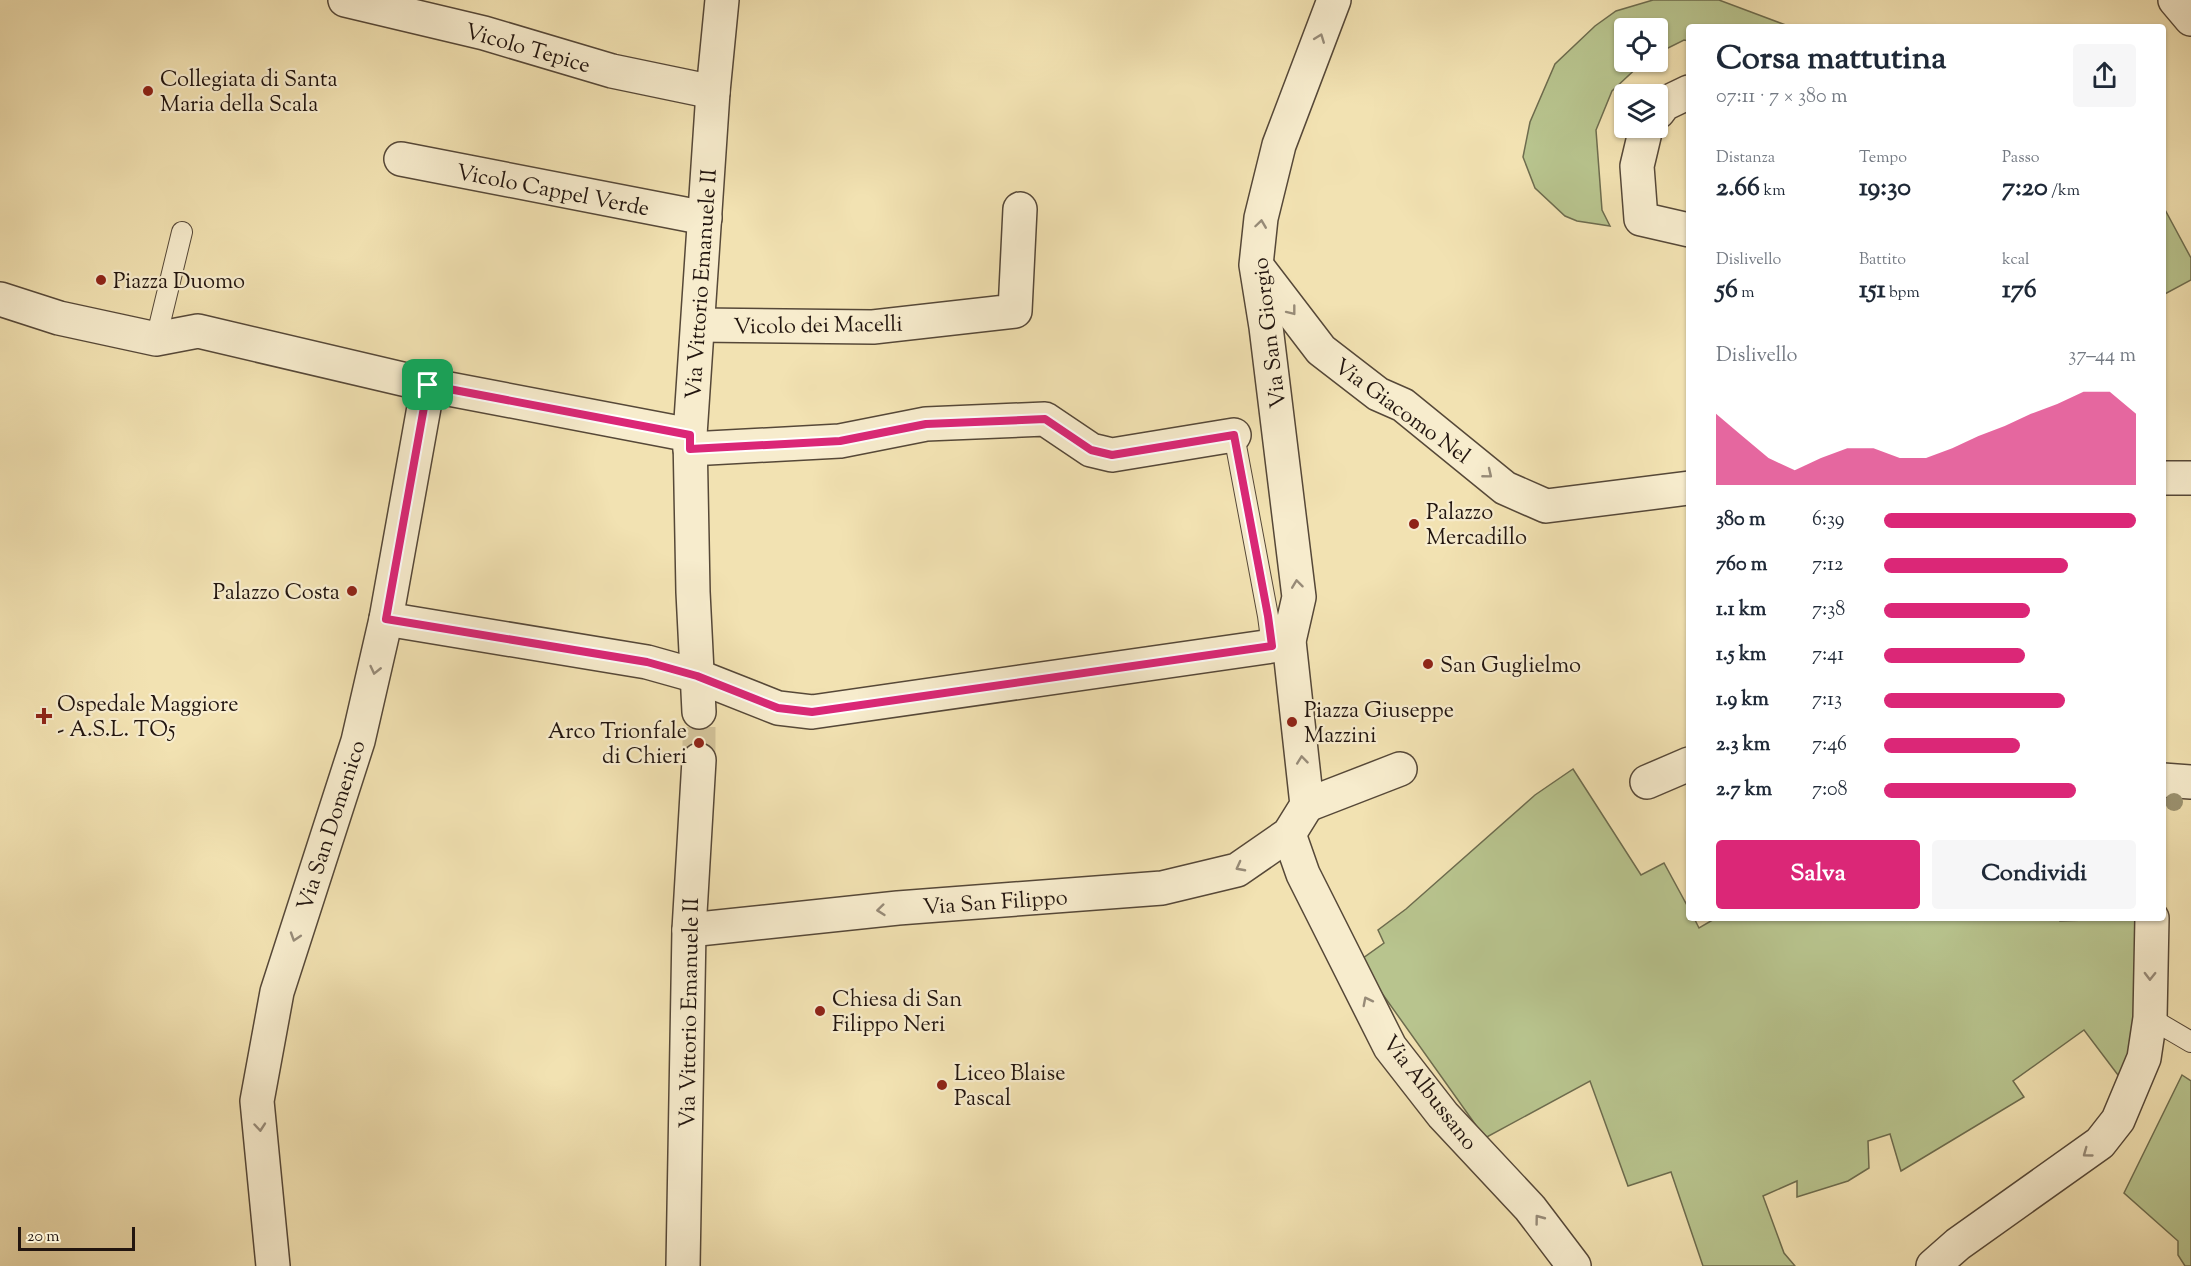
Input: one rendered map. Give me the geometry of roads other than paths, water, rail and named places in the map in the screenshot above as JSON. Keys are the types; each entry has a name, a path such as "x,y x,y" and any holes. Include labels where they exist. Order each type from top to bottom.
{"street":[{"name":"Vicolo Tepice","path":"345,0 484,33 612,71 713,92"},
{"name":"Via Vittorio Emanuele II","path":"699,712 693,592 690,442 713,92 722,0"},
{"name":"Via San Giorgio","path":"1280,643 1299,597 1275,396 1256,265 1261,218 1279,145 1334,0"},
{"path":"2175,0 2191,19"},
{"path":"1668,102 1686,93"},
{"path":"1644,138 1637,166 1641,219 1686,229"},
{"name":"Vicolo Cappel Verde","path":"401,159 705,218"},
{"name":"Vicolo dei Macelli","path":"698,325 873,327 1015,311 1020,209"},
{"name":"Via Giacomo Nel","path":"1256,265 1321,350 1378,394 1403,405 1505,488 1546,506 1686,488"},
{"path":"0,299 59,318 156,339 198,331 428,385 690,442 840,441 926,424 1045,419 1091,450 1112,455 1234,435"},
{"name":"Via San Domenico","path":"273,1266 257,1101 277,992 358,741 386,619 428,385"},
{"path":"2166,478 2191,478"},
{"path":"386,619 647,662 697,676 778,708 812,712 1280,643 1306,805"},
{"name":"Via Vittorio Emanuele II","path":"683,1266 689,930 699,760"},
{"path":"1647,782 1686,765"},
{"path":"1289,834 1306,805 1400,769"},
{"path":"2166,780 2191,782"},
{"name":"Via San Filippo","path":"689,930 898,908 1162,888 1238,870 1289,834"},
{"name":"Via Albussano","path":"1289,834 1303,874 1390,1047 1443,1115 1530,1208 1574,1266"},
{"path":"1933,1266 1958,1244 2100,1143 2118,1120 2144,1058 2150,1018 2152,921"}],"lane":[{"path":"156,339 182,232"},
{"path":"1234,435 1268,616 1280,643"},
{"path":"2150,1018 2191,1042"}],"tunnel":[{"path":"699,712 699,760"}],"place":[{"name":"Collegiata di Santa Maria della Scala","path":"148,91"},
{"name":"Piazza Duomo","path":"101,280"},
{"name":"Palazzo Mercadillo","path":"1414,524"},
{"name":"Palazzo Costa","path":"352,591"},
{"name":"San Guglielmo","path":"1428,664"},
{"name":"Ospedale Maggiore - A.S.L. TO5","path":"44,716"},
{"name":"Piazza Giuseppe Mazzini","path":"1292,722"},
{"name":"Arco Trionfale di Chieri","path":"699,743"},
{"name":"Chiesa di San Filippo Neri","path":"820,1011"},
{"name":"Liceo Blaise Pascal","path":"942,1085"}]}
